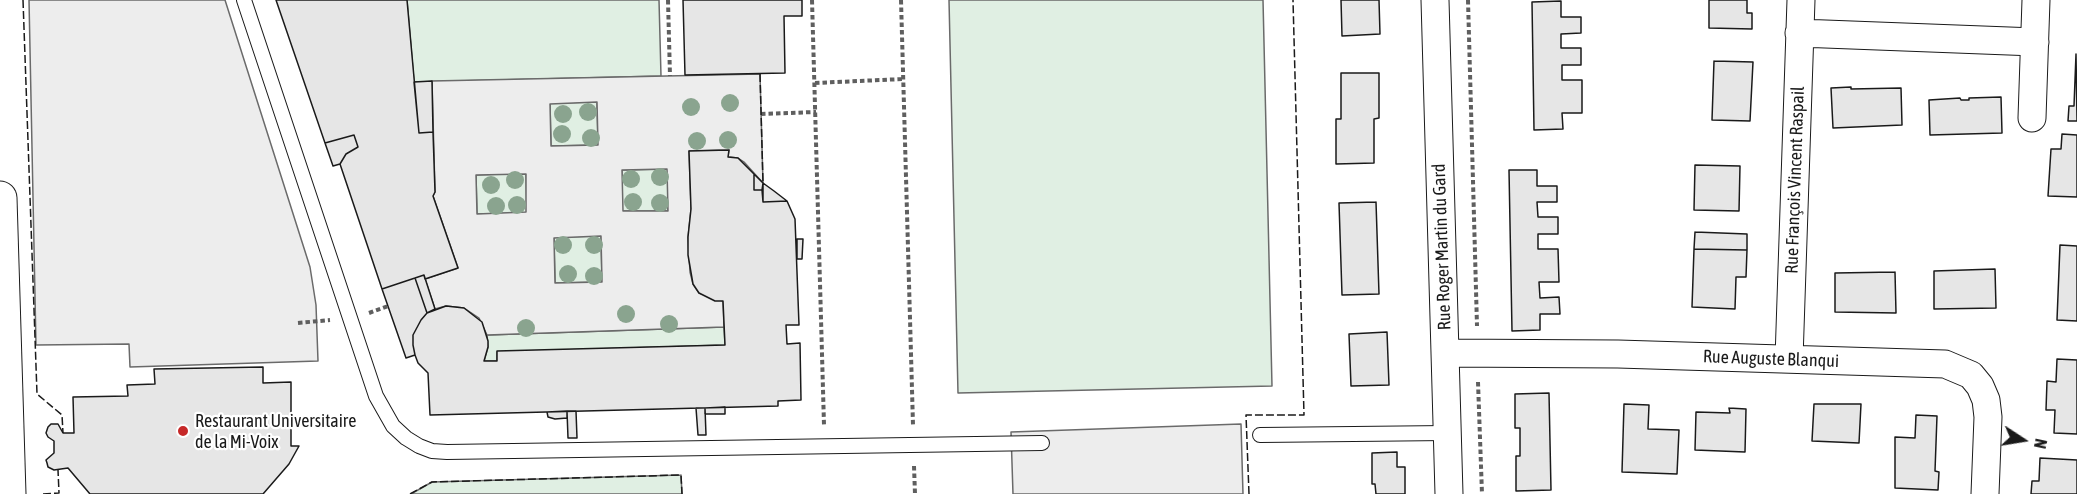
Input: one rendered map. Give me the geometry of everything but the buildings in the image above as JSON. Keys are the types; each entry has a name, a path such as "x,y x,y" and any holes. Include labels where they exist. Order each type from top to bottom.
{"street":[{"name":"Rue Roger Martin du Gard","path":"1435,0 1449,494"},
{"name":"Rue François Vincent Raspail","path":"1789,359 1801,0"},
{"path":"2032,118 2036,0"},
{"path":"1799,33 2035,42"},
{"path":"0,198 9,494"},
{"name":"Rue Auguste Blanqui","path":"1445,353 1618,354 1946,364 1971,375 1980,386 1986,400 1988,417 1985,494"}],"lane":[{"path":"244,0 376,396 393,426 406,438 432,451 447,452 1042,443"},
{"path":"1260,435 1447,433"}],"path":[{"path":"668,0 670,76"},
{"path":"813,0 825,448"},
{"path":"901,0 915,494"},
{"path":"1468,0 1482,494"},
{"path":"815,83 903,79"},
{"path":"761,114 816,112"}],"green space":[{"path":"407,0 659,0 661,76 414,82"},
{"path":"949,0 1263,0 1272,386 958,393"},
{"path":"597,102 598,145 551,146 550,103"},
{"path":"668,169 668,211 622,211 622,170"},
{"path":"526,173 527,213 477,214 476,175"},
{"path":"601,236 602,282 555,283 554,237"},
{"path":"724,327 725,345 497,352 497,361 484,361 488,347 487,335"},
{"path":"681,475 682,494 411,494 432,482"}],"shaded area":[{"path":"29,0 225,0 310,267 316,305 318,361 130,367 129,344 36,345"},
{"path":"760,74 763,183 744,162 738,158 728,157 729,150 689,151 690,272 693,284 699,293 723,301 724,327 487,335 479,318 464,308 446,306 435,309 425,279 458,268 433,196 435,192 432,81","holes":["597,102 598,145 551,146 550,104","667,169 668,211 623,211 622,170","526,174 526,212 477,214 476,175","601,236 602,282 555,283 554,238"]},
{"path":"1241,424 1243,494 1013,494 1011,432"}],"fence":[{"path":"23,0 37,394 62,415 63,433"},
{"path":"1249,494 1246,415 1304,415 1293,0"},
{"path":"760,74 763,183"},
{"path":"43,494 59,493 58,470"},
{"path":"410,494 432,482 681,475 682,494"}],"place":[{"name":"Restaurant Universitaire de la Mi-Voix","path":"183,431"}]}
